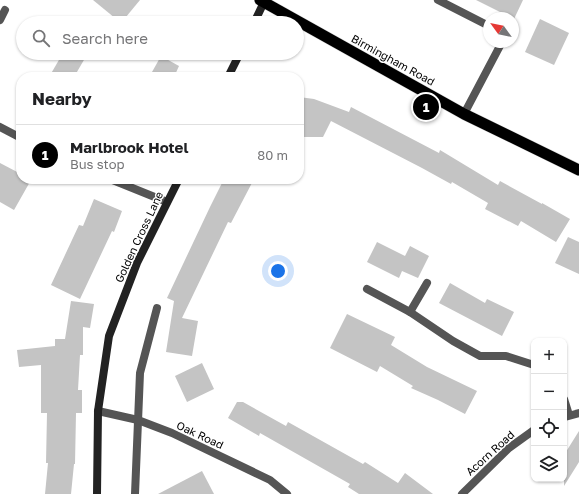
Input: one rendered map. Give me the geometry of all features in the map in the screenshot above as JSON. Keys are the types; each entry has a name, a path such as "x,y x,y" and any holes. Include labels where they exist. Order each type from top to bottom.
{"highway":[{"name":"Birmingham Road","path":"262,1 289,16"},
{"name":"Birmingham Road","path":"304,24 464,114 579,170"}],"main road":[{"path":"257,16 262,1"},
{"path":"230,72 236,60"},
{"name":"Golden Cross Lane","path":"97,494 98,411 109,336 136,263 176,184"}],"street":[{"path":"438,0 483,23"},
{"path":"0,20 5,10"},
{"path":"464,114 499,48"},
{"path":"0,127 16,135"},
{"path":"122,184 167,202"},
{"path":"410,312 427,283"},
{"path":"367,289 410,312 453,341 480,356 506,356 531,364"},
{"path":"136,494 140,373 157,308"},
{"name":"Oak Road","path":"98,411 138,420 172,433 270,480 287,494"},
{"path":"567,416 579,413"},
{"name":"Acorn Road","path":"462,494 509,448 531,432"}],"building":[{"path":"93,0 140,0 127,16 112,16"},
{"path":"476,0 523,0 517,12 500,12"},
{"path":"540,19 569,33 554,65 525,52"},
{"path":"59,60 84,60 77,72 52,72"},
{"path":"159,60 168,60 179,66 176,72 152,72"},
{"path":"304,98 314,99 349,112 351,107 439,153 440,150 498,185 500,181 570,219 556,242 521,221 518,226 485,209 488,203 452,182 451,184 331,121 323,137 304,137"},
{"path":"0,163 16,171 16,184 29,184 14,210 0,202"},
{"path":"222,184 251,184 231,223 228,222 182,318 198,321 192,356 166,352 174,301 167,298"},
{"path":"94,199 122,211 114,232 112,231 80,299 51,285 79,225 83,226"},
{"path":"568,237 579,242 579,274 555,263"},
{"path":"377,242 405,256 410,246 429,256 418,278 402,271 399,278 367,262"},
{"path":"450,283 485,303 487,299 514,312 502,336 439,303"},
{"path":"71,301 94,304 90,328 83,327 83,355 80,355 78,390 82,390 82,413 76,413 75,464 71,494 45,494 48,463 46,463 47,413 41,413 41,365 19,367 17,350 55,346 55,339 65,339"},
{"path":"347,314 395,337 391,345 427,367 477,391 465,414 411,388 413,386 380,366 377,372 330,348"},
{"path":"202,363 214,389 187,402 175,376"},
{"path":"237,402 243,402 286,426 288,422 363,464 365,462 398,483 405,473 433,494 359,494 348,487 350,484 260,433 259,436 228,418"},
{"path":"579,431 579,462 567,481 567,450"},
{"path":"202,471 214,494 158,494"}],"place":[{"name":"Marlbrook Hotel","path":"426,107"}]}
